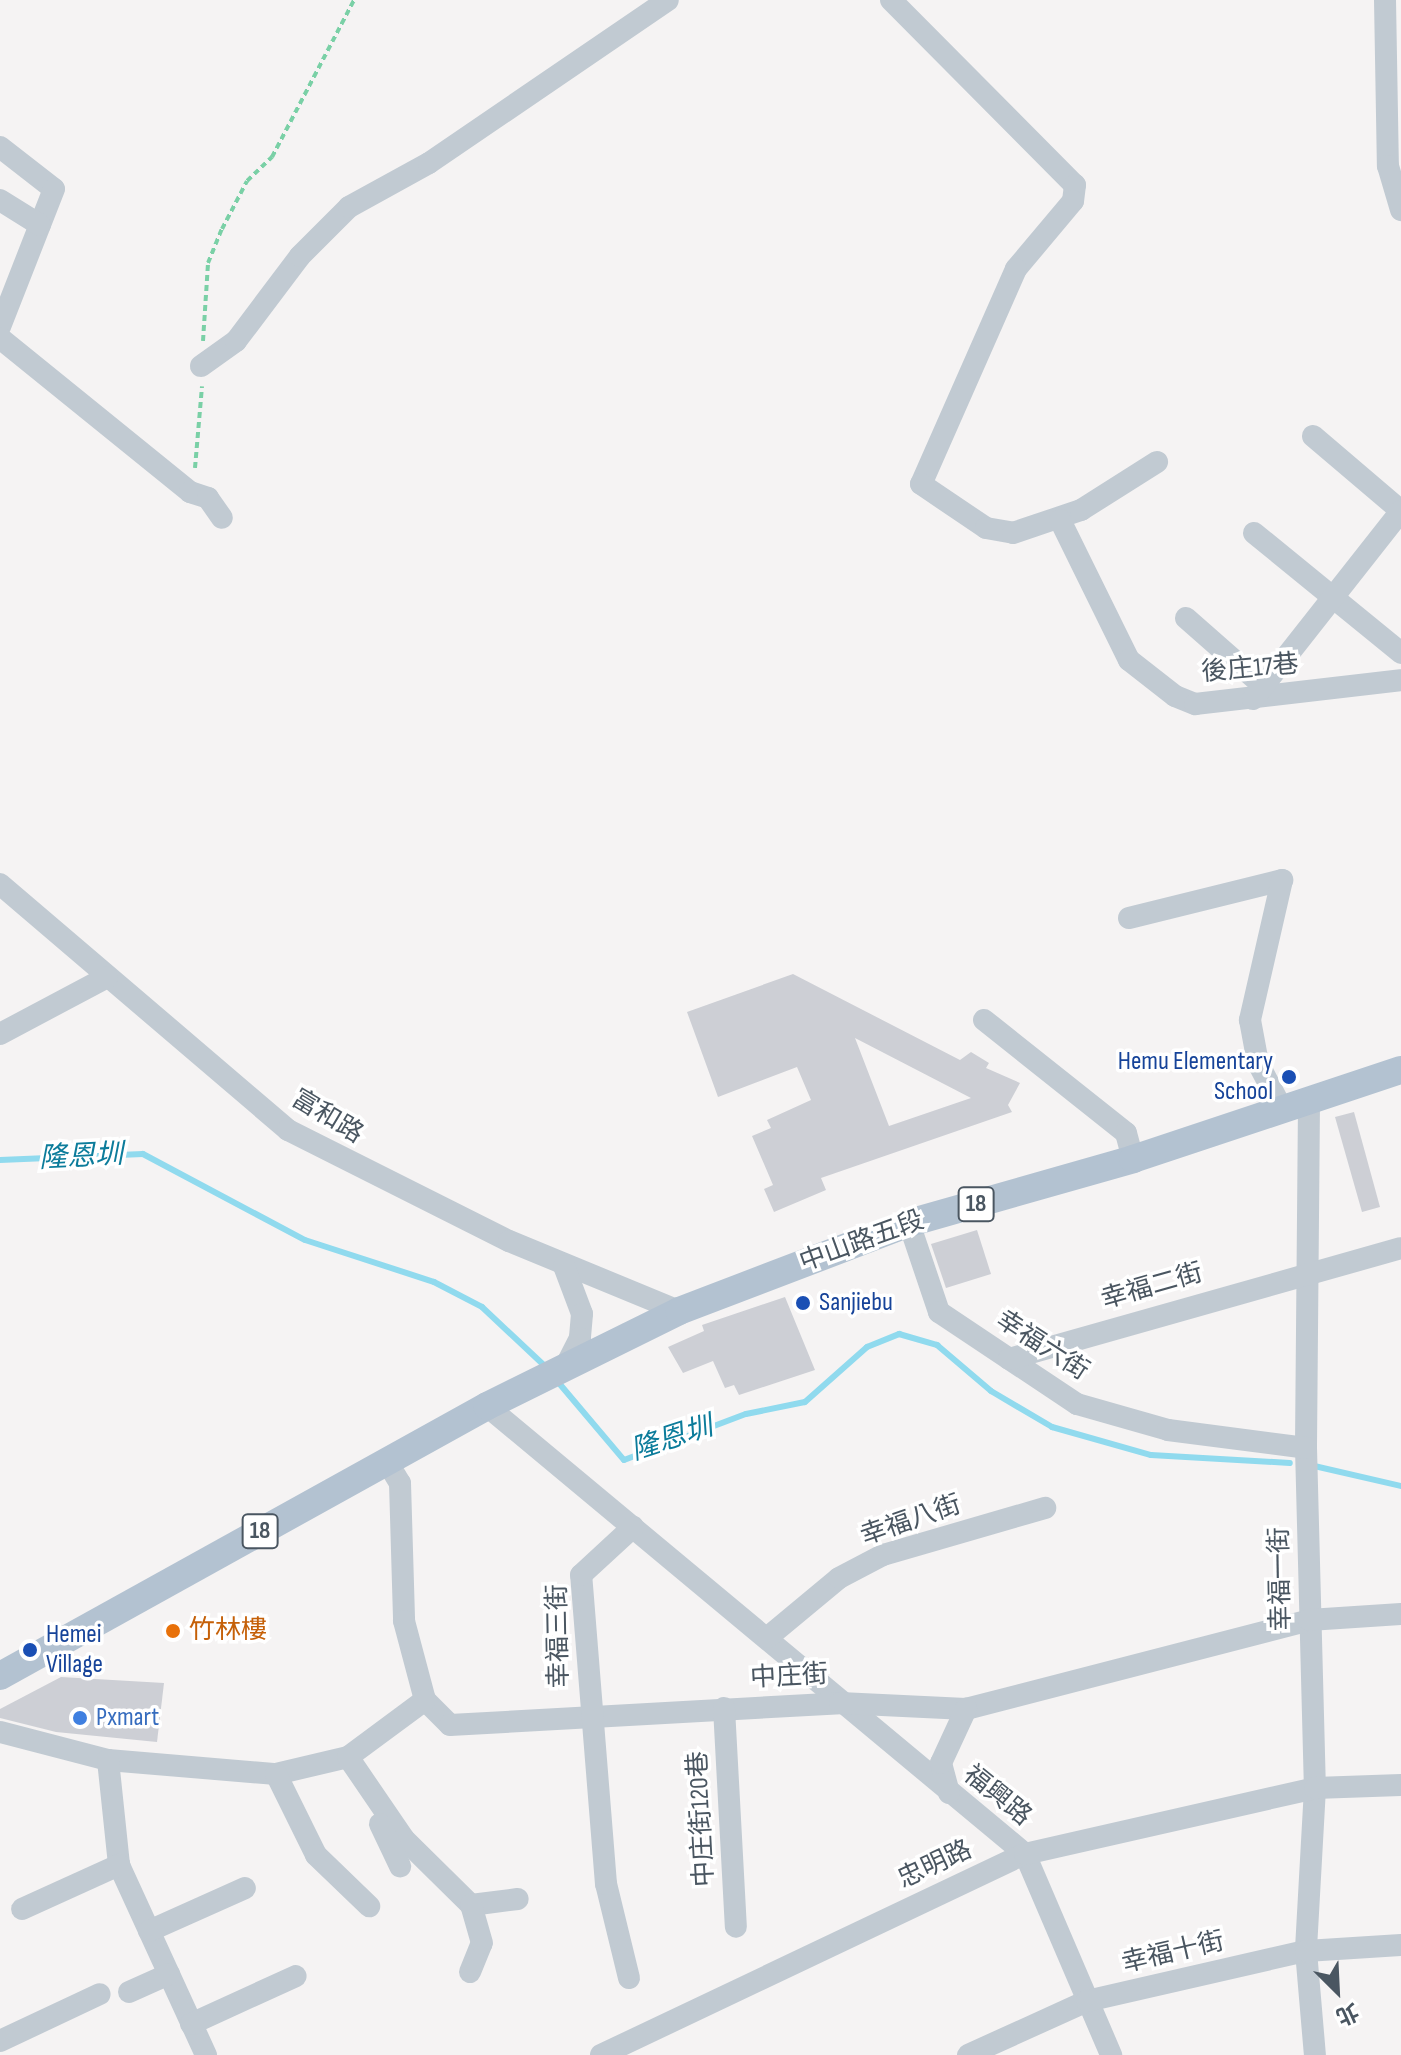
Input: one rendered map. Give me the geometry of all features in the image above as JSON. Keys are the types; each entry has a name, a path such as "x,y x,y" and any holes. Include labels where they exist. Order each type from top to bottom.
{"main road":[{"name":"中山路五段","path":"564,1366 679,1311 909,1223 1133,1159 1401,1070"},
{"name":"18","path":"0,1676 386,1460 564,1366"}],"street":[{"path":"201,366 236,341 300,256 349,207 429,163 668,0"},
{"path":"891,0 1075,185 1073,201 1016,269 921,484 986,528 1013,533 1060,520 1157,462"},
{"path":"1385,0 1388,166 1401,210"},
{"path":"0,147 54,189 0,327"},
{"path":"0,200 40,225"},
{"path":"0,338 190,492 208,498 222,518"},
{"path":"1186,618 1257,691 1401,511 1313,436"},
{"name":"後庄17巷","path":"1060,520 1129,660 1195,704 1257,691 1401,680"},
{"path":"1254,533 1401,653"},
{"path":"1129,918 1282,880 1250,1020 1258,1063 1295,1105"},
{"name":"富和路","path":"0,884 288,1130 564,1266 633,1287 679,1311"},
{"path":"0,1034 107,977"},
{"path":"984,1020 1126,1133 1133,1159"},
{"name":"幸福一街","path":"1295,1105 1311,1270 1306,1448 1315,1788 1306,1951 1315,2055"},
{"name":"幸福六街","path":"909,1223 939,1312 1077,1404 1129,1420 1306,1448"},
{"name":"幸福二街","path":"1009,1359 1311,1270 1401,1248"},
{"path":"564,1266 582,1314 580,1338 564,1366"},
{"name":"福興路","path":"487,1406 1025,1854 1111,2055"},
{"path":"0,1732 108,1760 276,1774 348,1757 425,1700 404,1621 400,1483 386,1460"},
{"name":"幸福八街","path":"768,1637 839,1578 883,1555 1045,1508"},
{"name":"幸福三街","path":"590,1716 581,1575 633,1527"},
{"name":"中庄街","path":"425,1700 450,1725 840,1703 966,1709 1309,1620 1401,1614"},
{"name":"中庄街120巷","path":"724,1708 736,1927"},
{"path":"949,1793 941,1763 966,1709"},
{"path":"590,1716 606,1884 629,1978"},
{"path":"348,1757 400,1866"},
{"path":"348,1757 404,1839 471,1905 482,1943 470,1972"},
{"path":"108,1760 119,1865 206,2055"},
{"path":"276,1774 316,1855 369,1906"},
{"name":"忠明路","path":"601,2055 641,2046 1025,1854 1315,1788 1401,1785"},
{"path":"22,1909 119,1865"},
{"path":"149,1931 245,1888"},
{"path":"471,1905 518,1899"},
{"name":"幸福十街","path":"968,2055 1087,2001 1306,1951 1401,1945"},
{"path":"129,1992 169,1974"},
{"path":"191,2024 296,1976"},
{"path":"0,2041 100,1994"}],"path":[{"path":"190,492 202,412 201,366 208,263 247,181 272,157 354,0"}],"building":[{"path":"793,974 960,1060 971,1052 989,1063 986,1068 1020,1083 1008,1105 1012,1112 821,1178 826,1190 774,1212 764,1189 773,1185 752,1136 771,1128 767,1120 811,1100 797,1067 718,1097 687,1012","holes":["855,1038 971,1098 889,1126"]},
{"path":"1354,1112 1380,1207 1362,1212 1335,1117"},
{"path":"977,1230 991,1274 946,1288 931,1244"},
{"path":"785,1297 815,1370 739,1395 734,1385 725,1388 713,1361 683,1373 668,1347 704,1331 702,1325"},
{"name":"Pxmart","path":"61,1677 164,1683 157,1742 56,1732 0,1718 0,1709"}],"waterway":[{"name":"隆恩圳","path":"0,1160 143,1154 305,1240 434,1282 482,1307 546,1367"},
{"name":"隆恩圳","path":"558,1382 624,1460 746,1414 805,1402 867,1347 899,1334 937,1345 991,1391 1052,1427 1151,1455 1290,1463"},
{"name":"隆恩圳","path":"1310,1465 1401,1486"}],"place":[{"name":"Hemu Elementary School","path":"1289,1077"},
{"name":"Sanjiebu","path":"803,1303"},
{"name":"竹林樓","path":"173,1631"},
{"name":"Hemei Village","path":"30,1650"},
{"name":"Pxmart","path":"80,1718"}]}
